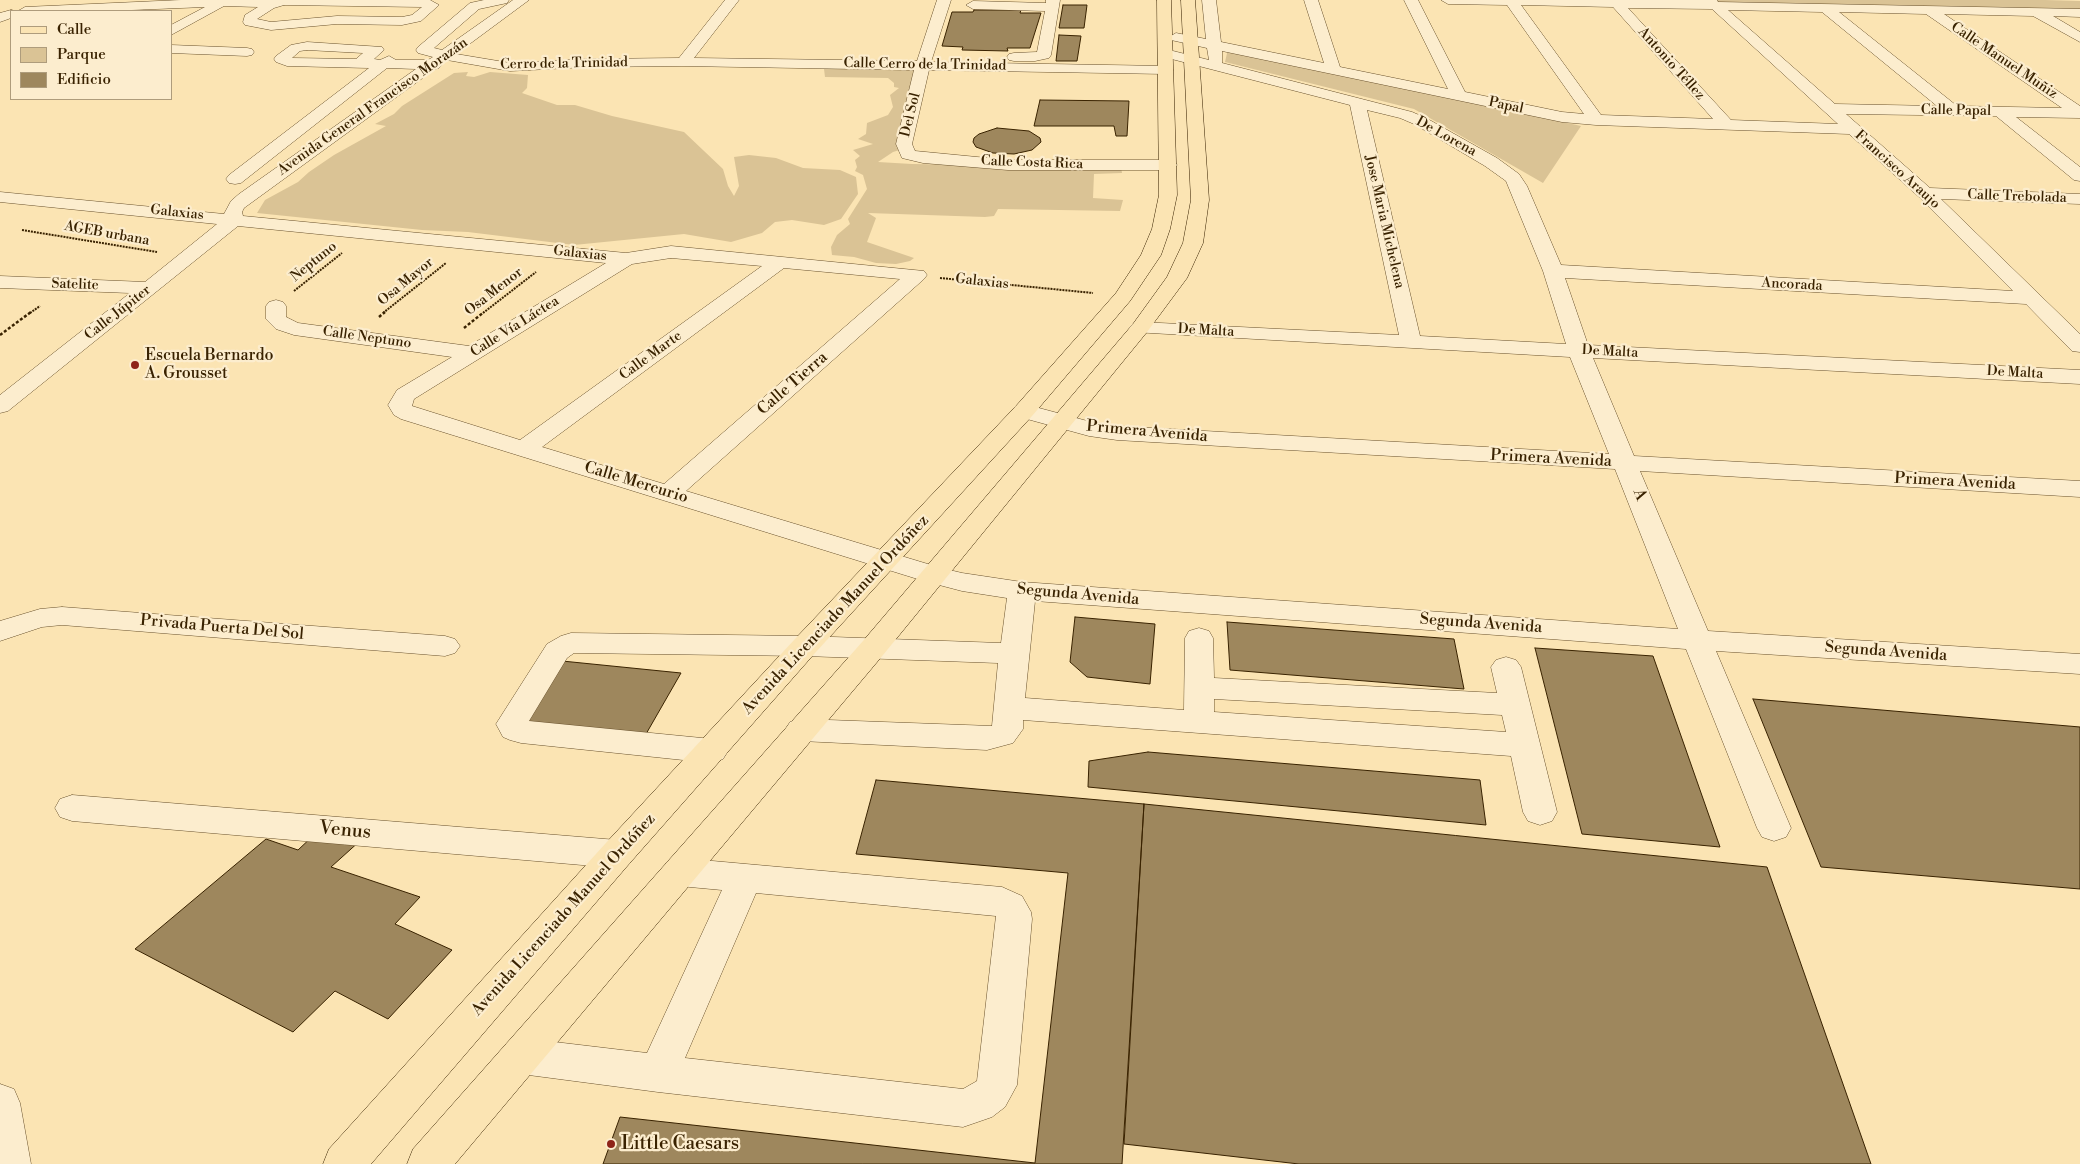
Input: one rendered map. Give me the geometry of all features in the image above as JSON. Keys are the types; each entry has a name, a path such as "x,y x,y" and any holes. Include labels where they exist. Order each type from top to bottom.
{"main road":[{"name":"Avenida Licenciado Manuel Ordóñez","path":"344,1164 617,854 805,646 1024,411 1123,297 1151,255 1161,229 1168,195 1168,165 1187,52 1164,0"},
{"name":"Avenida Licenciado Manuel Ordóñez","path":"428,1164 873,648 1140,328 1176,278 1193,242 1200,200 1187,52 1188,0"}],"street":[{"path":"235,179 383,64 395,57 424,50 475,6 502,0"},
{"name":"Avenida General Francisco Morazán","path":"234,219 233,212 237,205 245,198 447,56 522,0"},
{"path":"683,62 732,0"},
{"name":"Del Sol","path":"904,144 923,65 944,0"},
{"path":"1187,52 1209,0"},
{"path":"1311,0 1334,68"},
{"path":"1411,0 1458,96"},
{"path":"1448,0 1616,4 1712,3 1826,8 2080,13"},
{"path":"2000,0 2012,6 2035,12 2080,38"},
{"path":"46,10 225,1 407,2 426,3 432,6 416,18 402,21 337,20 271,26 250,22 250,18 276,2"},
{"path":"172,30 225,1"},
{"path":"1511,1 1596,120"},
{"name":"Francisco Araujo","path":"1712,3 1925,193 2080,346"},
{"path":"952,56 1040,57 1044,55 1052,4 973,6"},
{"name":"Antonio Téllez","path":"1616,4 1726,124"},
{"path":"1826,8 1953,111"},
{"name":"Calle Manuel Muñiz","path":"1929,10 2080,113"},
{"path":"360,63 377,50 307,46 296,48 281,60 287,62 434,65"},
{"path":"172,49 247,52"},
{"name":"Cerro de la Trinidad","path":"424,50 486,64 510,67 587,63 683,62"},
{"name":"Calle Cerro de la Trinidad","path":"683,62 923,65 1187,52"},
{"name":"Papal","path":"1187,52 1334,68 1535,112 1596,120 1851,129"},
{"name":"De Lorena","path":"1187,52 1406,115 1420,121 1504,170 1518,186 1553,271 1580,351"},
{"name":"Jose Maria Michelena","path":"1357,102 1411,342"},
{"name":"Calle Papal","path":"1831,109 2080,113"},
{"path":"2000,112 2080,176"},
{"name":"Calle Costa Rica","path":"904,144 908,154 912,156 1002,165 1168,165"},
{"name":"Calle Trebolada","path":"1925,193 2077,201"},
{"name":"Galaxias","path":"0,197 36,199 365,234 626,259 672,252 917,275"},
{"name":"Calle Júpiter","path":"0,406 188,258 234,219"},
{"name":"Calle Vía Láctea","path":"405,395 626,259"},
{"name":"Calle Marte","path":"524,450 779,263"},
{"name":"Ancorada","path":"1553,271 2032,298"},
{"name":"Calle Tierra","path":"669,493 917,275"},
{"name":"Satelite","path":"0,282 150,288"},
{"name":"Calle Neptuno","path":"276,306 276,319 283,325 294,328 473,353"},
{"name":"De Malta","path":"1140,328 2080,377"},
{"name":"A","path":"1580,351 1774,828"},
{"path":"0,381 30,382"},
{"name":"Calle Mercurio","path":"405,395 400,405 402,410 409,414 886,561"},
{"name":"Primera Avenida","path":"1024,411 1089,429 1117,433 2080,489"},
{"name":"Segunda Avenida","path":"886,561 962,582 1022,591 1697,640 2080,664"},
{"path":"801,730 987,738 1002,735 1008,729 1014,654 1022,591"},
{"name":"Privada Puerta Del Sol","path":"0,631 40,618 62,616 445,646"},
{"path":"1199,638 1199,722"},
{"path":"712,751 521,732 514,729 512,724 557,651 563,646 572,644 805,646 1014,654"},
{"path":"1506,667 1540,812"},
{"path":"1198,688 1515,705"},
{"path":"1010,708 1524,744"},
{"name":"Venus","path":"72,808 617,854"},
{"path":"521,1056 658,1074 963,1108 978,1103 991,1094 997,1085 1014,919 1013,912 1009,906 1002,902 679,872"},
{"path":"658,1074 745,878"},
{"path":"0,1104 10,1164"}],"path":[{"name":"AGEB urbana","path":"22,230 188,258"},
{"name":"Neptuno","path":"276,306 365,234"},
{"name":"Osa Mayor","path":"355,337 469,244"},
{"name":"Osa Menor","path":"438,348 562,252"},
{"name":"Galaxias","path":"917,275 1123,297"},
{"path":"0,335 68,284"}],"green space":[{"path":"1551,0 2045,0 2080,1 2080,10"},
{"path":"1228,49 1581,126 1543,183 1414,109 1225,62"},
{"path":"861,67 920,68 901,135 896,146 903,149 893,152 878,162 1121,167 1122,173 1094,174 1093,198 1123,200 1120,211 998,209 994,216 985,217 868,213 876,218 867,242 914,258 910,261 896,264 876,263 854,257 832,255 831,247 837,235 850,224 848,219 867,189 863,175 855,171 857,167 855,160 860,156 853,150 873,144 858,139 866,134 867,123 888,115 893,107 890,95 899,88 894,87 894,83 888,78 825,77 824,69"},
{"path":"468,72 466,76 474,77 490,72 528,75 527,88 522,93 557,105 575,105 612,116 684,132 723,169 728,186 734,196 739,186 734,157 749,155 776,158 803,168 840,170 856,177 858,194 841,219 824,225 792,220 775,222 762,233 731,242 684,234 574,245 468,232 422,230 257,213 265,200 298,182 334,155 386,126 375,124 394,114 402,106 454,73"}],"building":[{"path":"1063,5 1087,5 1084,28 1059,28"},
{"path":"974,10 1021,10 1020,13 1041,13 1030,48 1007,48 1008,51 962,50 963,47 942,46 952,12 973,12"},
{"path":"1059,35 1081,36 1077,61 1056,61"},
{"path":"1040,100 1129,101 1127,136 1116,136 1114,126 1034,126"},
{"path":"997,128 1029,131 1040,138 1041,142 1032,150 1014,154 993,153 976,147 973,142 974,138 979,134"},
{"path":"1075,617 1155,624 1150,684 1087,677 1070,662"},
{"path":"1227,622 1454,639 1464,689 1230,670"},
{"path":"1535,648 1653,656 1720,847 1582,834"},
{"path":"562,661 681,673 642,741 521,729"},
{"path":"1753,699 2080,727 2080,889 1821,867"},
{"path":"1148,752 1480,780 1486,825 1088,787 1089,761"},
{"path":"876,780 1144,804 1122,1164 603,1164 620,1117 1035,1163 1068,873 856,854"},
{"path":"1144,804 1767,867 1871,1164 1299,1164 1124,1144"},
{"path":"315,834 361,840 331,867 420,897 395,924 452,950 388,1019 335,991 293,1032 135,949 266,839 298,850"}],"place":[{"name":"Escuela Bernardo A. Grousset","path":"135,365"},
{"name":"Little Caesars","path":"611,1144"}]}
